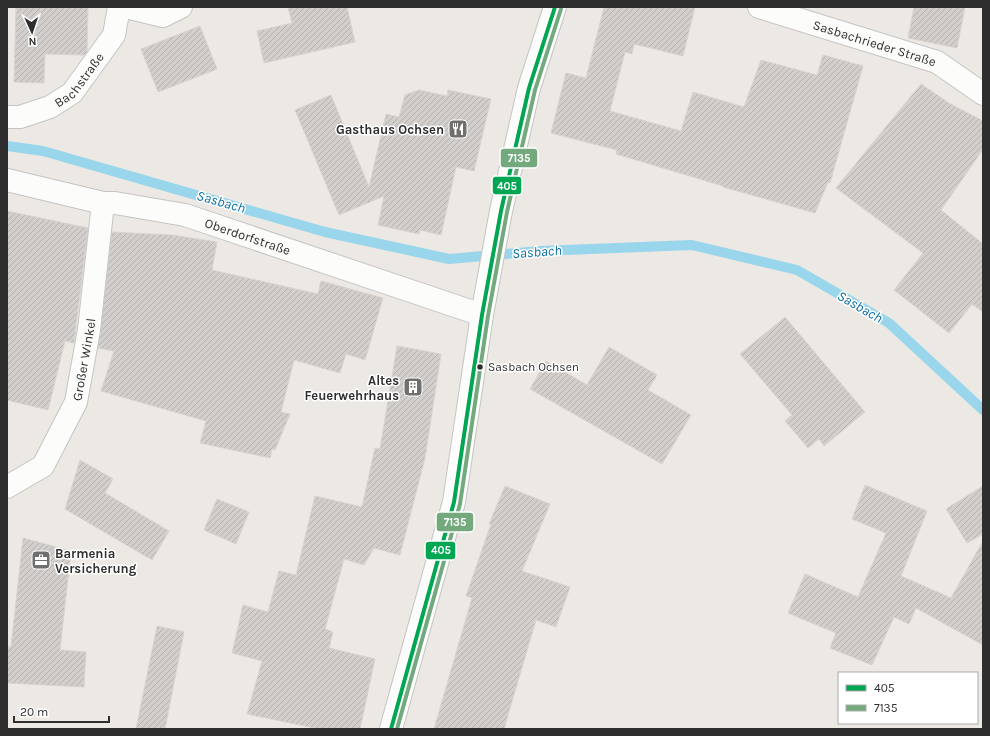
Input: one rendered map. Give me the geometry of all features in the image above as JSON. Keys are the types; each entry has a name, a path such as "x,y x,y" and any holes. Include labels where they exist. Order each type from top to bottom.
{"street":[{"name":"Bachstraße","path":"7,117 20,117 50,107 72,93 114,35 119,7"},
{"path":"126,7 163,16 181,7"},
{"path":"391,729 454,502 482,315 500,220 529,88 555,7"},
{"name":"Sasbachrieder Straße","path":"759,7 937,62 983,94"},
{"name":"Oberdorfstraße","path":"7,180 103,202 185,215 482,315"},
{"name":"Großer Winkel","path":"7,487 44,466 76,402 89,330 103,202"}],"building":[{"path":"16,7 88,7 87,52 84,55 45,54 44,83 14,82"},
{"path":"288,7 347,7 355,42 264,63 257,31 292,23"},
{"path":"604,7 695,7 683,56 634,44 632,54 625,52 610,111 681,131 693,92 744,107 761,60 817,75 823,55 863,66 830,183 828,182 815,213 723,187 616,154 617,150 551,133 566,73 586,78"},
{"path":"914,7 965,7 957,48 908,38"},
{"path":"200,26 217,69 158,92 141,49"},
{"path":"921,84 949,103 983,121 983,149 941,210 983,244 983,312 972,304 949,333 894,290 923,253 836,188"},
{"path":"419,90 447,96 448,90 491,99 474,171 456,167 441,235 420,230 419,234 378,225 384,196 339,215 295,110 331,95 369,187 386,114 399,117 405,95"},
{"path":"7,211 88,228 74,343 65,341 48,410 7,400"},
{"path":"112,232 172,235 217,242 212,270 318,294 321,281 383,298 365,360 346,354 340,373 294,360 281,412 290,414 275,450 272,449 270,458 200,443 206,421 101,391 114,351 98,348"},
{"path":"785,317 865,412 824,446 819,439 808,448 785,421 792,415 740,354"},
{"path":"397,346 441,354 425,458 400,555 374,548 364,565 344,559 325,629 333,632 329,648 375,659 360,729 319,729 247,714 262,661 232,653 243,605 268,612 279,571 296,575 315,496 362,507 375,448 380,449"},
{"path":"609,347 657,375 648,390 691,415 662,464 530,389 546,361 587,385"},
{"path":"80,460 113,479 105,493 169,531 152,560 65,509"},
{"path":"865,485 927,511 901,576 951,598 983,541 983,645 916,608 909,624 894,617 872,665 830,648 836,633 788,613 805,574 858,597 886,533 852,519"},
{"path":"505,486 550,504 522,571 570,587 556,627 536,620 504,729 434,729 472,598 466,596 491,524 489,524"},
{"path":"983,486 983,534 967,543 946,509"},
{"path":"217,499 249,512 236,544 204,530"},
{"path":"23,538 71,551 60,650 86,652 84,687 7,683 7,647 11,647"},
{"path":"157,626 184,632 165,729 136,729"}],"waterway":[{"name":"Sasbach","path":"7,146 43,151 325,232 449,259 540,251 692,245 797,270 889,323 983,410"}],"transit line":[{"name":"405","path":"391,729 454,502 482,315 501,211 529,88 555,7"},
{"name":"7135","path":"397,729 460,504 488,316 507,212 535,90 561,9"}],"place":[{"name":"Gasthaus Ochsen","path":"458,129"},
{"name":"Sasbach Ochsen","path":"480,367"},
{"name":"Altes Feuerwehrhaus","path":"413,387"},
{"name":"Barmenia Versicherung","path":"41,560"}]}
